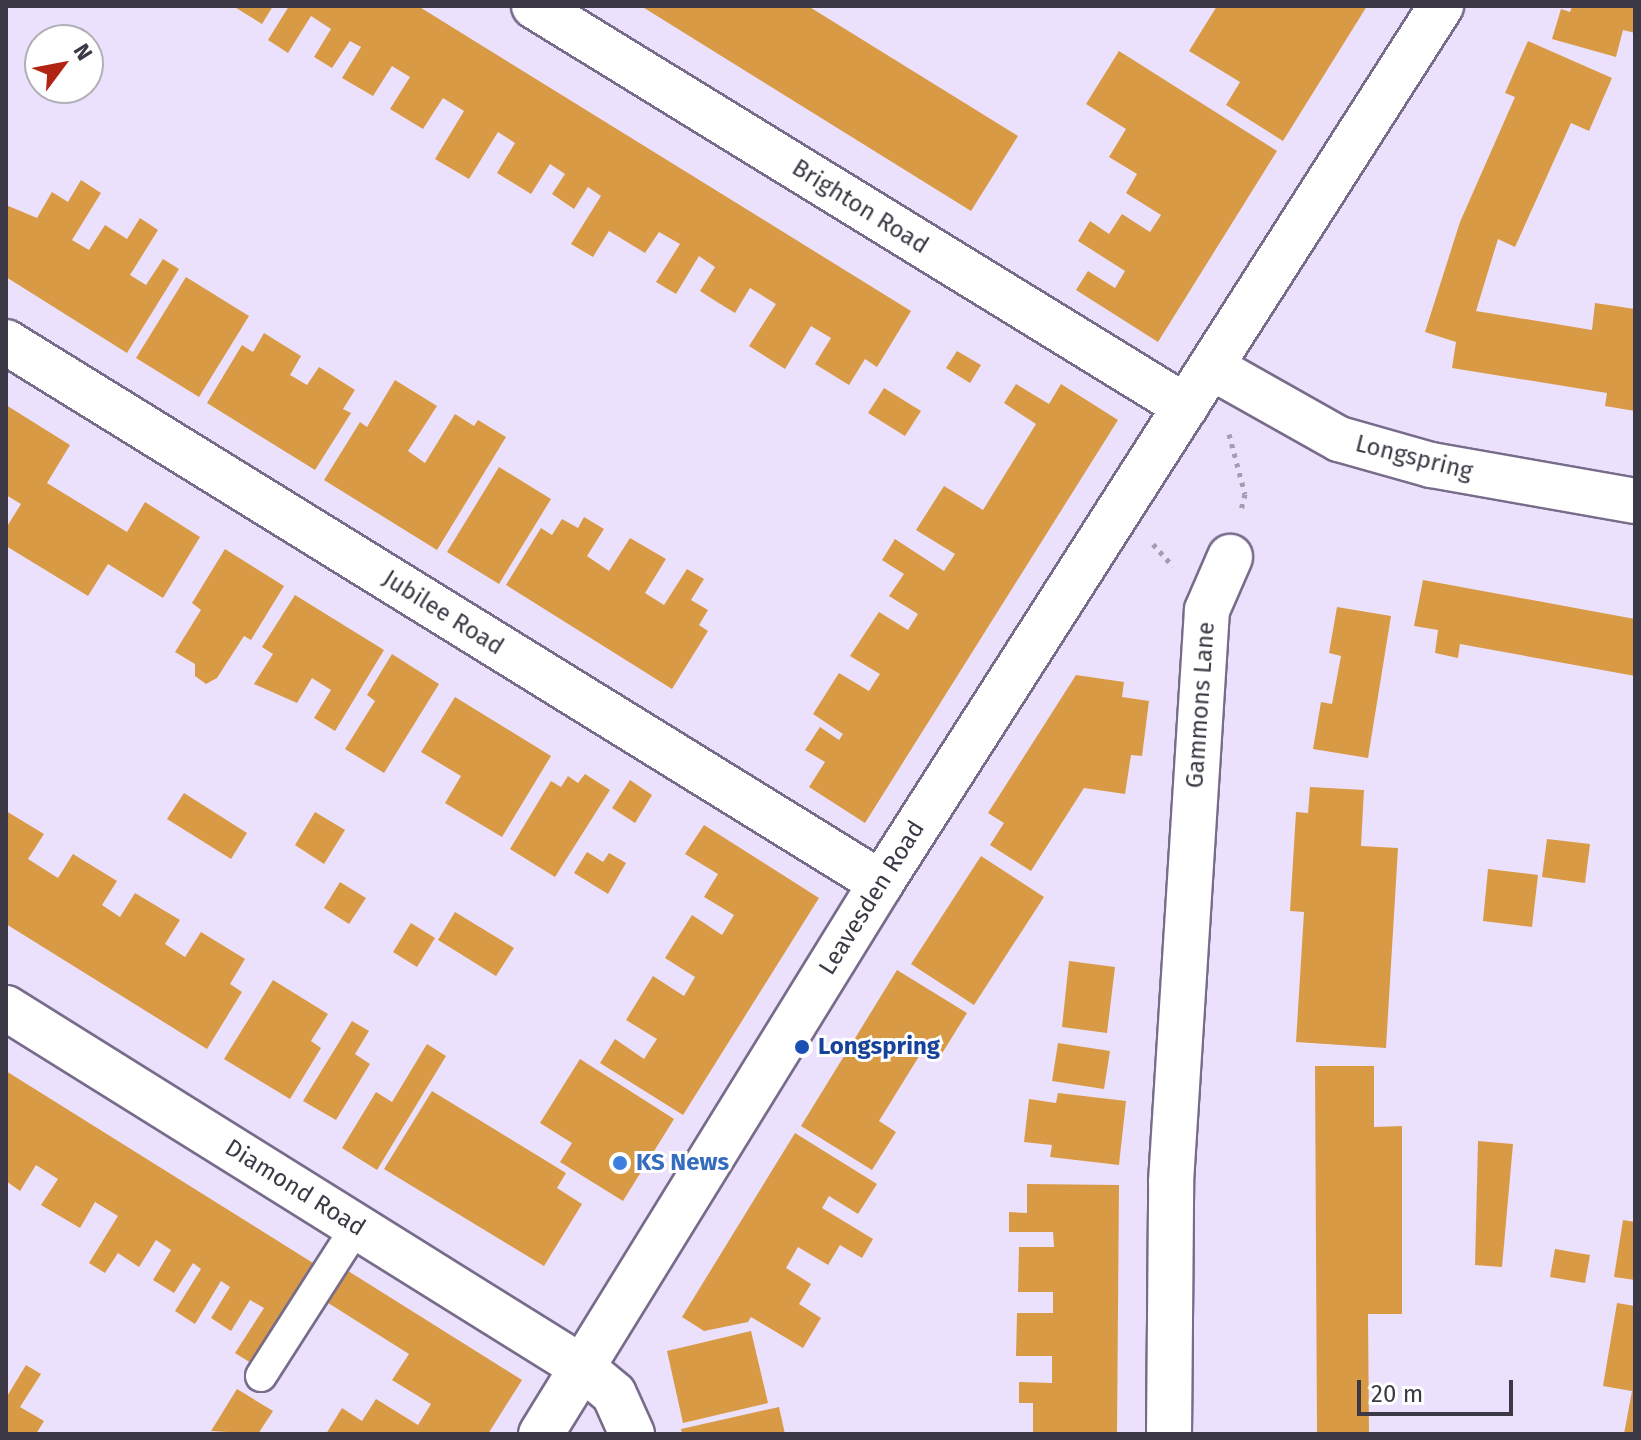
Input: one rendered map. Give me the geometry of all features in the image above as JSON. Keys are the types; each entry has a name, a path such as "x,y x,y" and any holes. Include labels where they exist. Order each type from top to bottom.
{"street":[{"name":"Brighton Road","path":"534,6 1186,407"},
{"path":"1211,367 1441,6"},
{"name":"Jubilee Road","path":"6,342 881,883"},
{"name":"Leavesden Road","path":"541,1434 881,883 1211,367"},
{"name":"Longspring","path":"1211,367 1311,428 1339,439 1431,465 1635,501"},
{"name":"Gammons Lane","path":"1169,1434 1166,1347 1171,1182 1207,610 1230,557"},
{"name":"Diamond Road","path":"6,1008 583,1368 614,1394 632,1434"}],"lane":[{"path":"261,1376 357,1226"}],"path":[{"path":"1211,367 1245,494 1230,557"}],"building":[{"path":"233,6 273,6 262,24"},
{"path":"289,6 418,6 911,311 877,367 865,359 849,385 815,364 831,338 811,326 785,369 749,346 776,304 750,288 735,313 717,302 700,291 715,267 699,256 676,294 656,282 680,244 659,232 645,253 609,231 593,257 571,244 601,196 588,187 574,209 552,194 565,174 550,164 531,194 497,173 515,143 498,132 469,179 435,159 464,111 443,98 423,129 390,109 410,77 392,66 373,96 342,78 361,47 350,41 332,68 314,57 331,29 311,16 288,53 268,40"},
{"path":"641,6 808,6 1018,136 971,211"},
{"path":"1217,6 1367,6 1283,141 1226,105 1240,82 1189,51"},
{"path":"1572,6 1635,6 1635,33 1623,30 1616,57 1552,39 1561,9 1570,12"},
{"path":"1528,41 1612,78 1589,131 1571,123 1515,247 1498,239 1476,311 1592,330 1595,303 1635,309 1635,411 1605,406 1607,393 1452,368 1456,342 1425,332 1460,222 1515,97 1505,93"},
{"path":"1119,51 1277,151 1158,342 1076,290 1088,271 1115,288 1125,271 1078,241 1090,221 1109,234 1122,214 1150,232 1161,215 1126,193 1137,174 1109,157 1126,129 1086,104"},
{"path":"81,180 101,193 72,240 89,250 105,225 127,239 140,218 158,230 130,275 146,285 163,259 179,269 127,353 6,277 6,205 37,218 52,192 68,202"},
{"path":"186,277 249,316 199,397 136,358"},
{"path":"264,333 301,356 290,375 307,385 319,367 355,390 343,409 351,413 315,470 207,403 242,345 253,352"},
{"path":"957,351 981,365 970,383 946,368"},
{"path":"395,380 437,406 408,451 425,463 455,414 474,426 478,420 506,437 437,550 324,480 360,422 367,427"},
{"path":"1016,384 1049,404 1061,384 1118,420 865,823 809,787 825,762 805,750 820,727 839,740 843,734 813,714 839,673 869,691 880,674 850,656 879,612 908,630 918,614 889,596 904,574 882,560 895,539 944,571 955,554 916,530 944,486 983,510 1036,424 1004,403"},
{"path":"884,388 921,411 905,436 868,413"},
{"path":"6,405 70,445 47,483 127,532 145,502 200,537 163,598 108,564 88,596 6,546 6,528 21,504 6,495"},
{"path":"499,467 551,499 499,584 447,552"},
{"path":"584,517 604,529 587,556 609,571 630,538 666,559 645,593 664,605 687,569 704,579 691,600 708,610 699,625 708,631 672,689 506,585 541,528 552,535 562,519 578,528"},
{"path":"225,549 284,586 251,640 244,636 217,678 206,684 195,676 195,664 175,652 201,610 192,603"},
{"path":"1423,580 1635,619 1635,676 1460,644 1458,658 1435,653 1438,630 1414,626"},
{"path":"295,595 384,650 335,731 314,718 331,690 312,678 297,703 254,684 273,654 262,647"},
{"path":"1337,607 1391,616 1368,758 1313,749 1321,702 1332,704 1341,656 1329,653"},
{"path":"392,654 439,684 384,773 345,749 375,701 367,695"},
{"path":"1076,675 1124,682 1122,697 1149,701 1142,756 1131,755 1125,794 1084,788 1031,871 990,845 1004,823 988,813"},
{"path":"455,697 551,756 502,837 445,803 461,776 421,752"},
{"path":"585,774 610,790 555,877 510,849 551,781 561,787 568,776 578,783"},
{"path":"630,780 652,795 635,823 612,808"},
{"path":"1310,787 1364,790 1361,846 1398,848 1386,1048 1296,1042 1304,912 1290,911 1296,812 1308,813"},
{"path":"184,793 247,833 231,859 167,819"},
{"path":"6,811 44,834 28,859 58,878 73,854 117,881 102,905 120,917 135,893 180,920 165,944 185,957 201,932 245,959 230,984 242,992 207,1049 6,924"},
{"path":"315,812 345,830 324,864 295,845"},
{"path":"704,825 819,898 683,1115 600,1063 615,1039 644,1059 657,1039 626,1020 653,976 684,996 695,977 665,958 692,915 722,935 734,915 704,897 718,874 685,854"},
{"path":"1547,839 1590,844 1585,883 1542,877"},
{"path":"587,852 603,862 609,853 626,863 608,894 574,873"},
{"path":"981,856 1044,897 974,1005 911,964"},
{"path":"1488,869 1538,875 1532,927 1483,921"},
{"path":"340,882 366,898 349,924 324,908"},
{"path":"455,912 514,948 496,976 438,940"},
{"path":"411,923 435,938 417,967 393,952"},
{"path":"1069,961 1115,967 1107,1033 1062,1027"},
{"path":"897,970 967,1013 941,1055 926,1045 879,1121 896,1132 872,1170 801,1126"},
{"path":"273,980 328,1014 311,1041 321,1048 290,1099 224,1059"},
{"path":"352,1021 369,1031 355,1054 370,1064 336,1120 303,1101"},
{"path":"1058,1043 1110,1051 1104,1089 1052,1081"},
{"path":"427,1044 446,1056 377,1170 342,1148 376,1092 392,1102"},
{"path":"580,1059 674,1119 623,1201 560,1162 572,1143 540,1123"},
{"path":"1315,1066 1374,1066 1374,1127 1402,1126 1402,1314 1368,1314 1369,1434 1317,1434"},
{"path":"6,1071 313,1263 251,1363 235,1353 264,1308 250,1300 231,1331 211,1318 230,1287 221,1281 195,1324 175,1311 201,1269 193,1263 174,1293 153,1280 171,1250 156,1240 139,1267 118,1253 105,1273 89,1263 118,1216 95,1202 80,1228 41,1205 58,1179 36,1165 20,1191 6,1181"},
{"path":"432,1091 566,1173 557,1188 582,1204 544,1266 384,1169"},
{"path":"1058,1093 1126,1101 1119,1165 1050,1157 1052,1145 1024,1142 1029,1099 1056,1103"},
{"path":"795,1133 877,1184 858,1214 829,1196 822,1208 873,1239 862,1258 840,1245 828,1265 798,1247 786,1268 811,1284 799,1304 821,1318 803,1348 751,1317 748,1322 704,1331 682,1317"},
{"path":"1478,1141 1513,1144 1502,1267 1475,1265"},
{"path":"1027,1184 1119,1185 1117,1434 1033,1434 1033,1403 1019,1403 1019,1382 1052,1383 1052,1356 1016,1356 1017,1313 1053,1313 1053,1292 1018,1292 1019,1247 1054,1247 1053,1232 1009,1232 1009,1212 1027,1213"},
{"path":"1623,1220 1635,1222 1635,1280 1614,1277"},
{"path":"1555,1249 1590,1255 1585,1283 1550,1277"},
{"path":"345,1269 522,1380 488,1434 326,1434 342,1408 362,1421 376,1399 418,1425 431,1404 392,1380 409,1354 325,1301"},
{"path":"1617,1303 1635,1306 1635,1434 1624,1434 1632,1391 1603,1386"},
{"path":"751,1331 768,1403 683,1423 667,1351"},
{"path":"26,1365 41,1374 20,1407 44,1421 36,1434 6,1434 6,1398"},
{"path":"237,1389 273,1411 258,1434 211,1431"},
{"path":"779,1407 785,1434 682,1434 681,1429"}],"place":[{"name":"Longspring","path":"802,1047"},
{"name":"KS News","path":"620,1163"}]}
